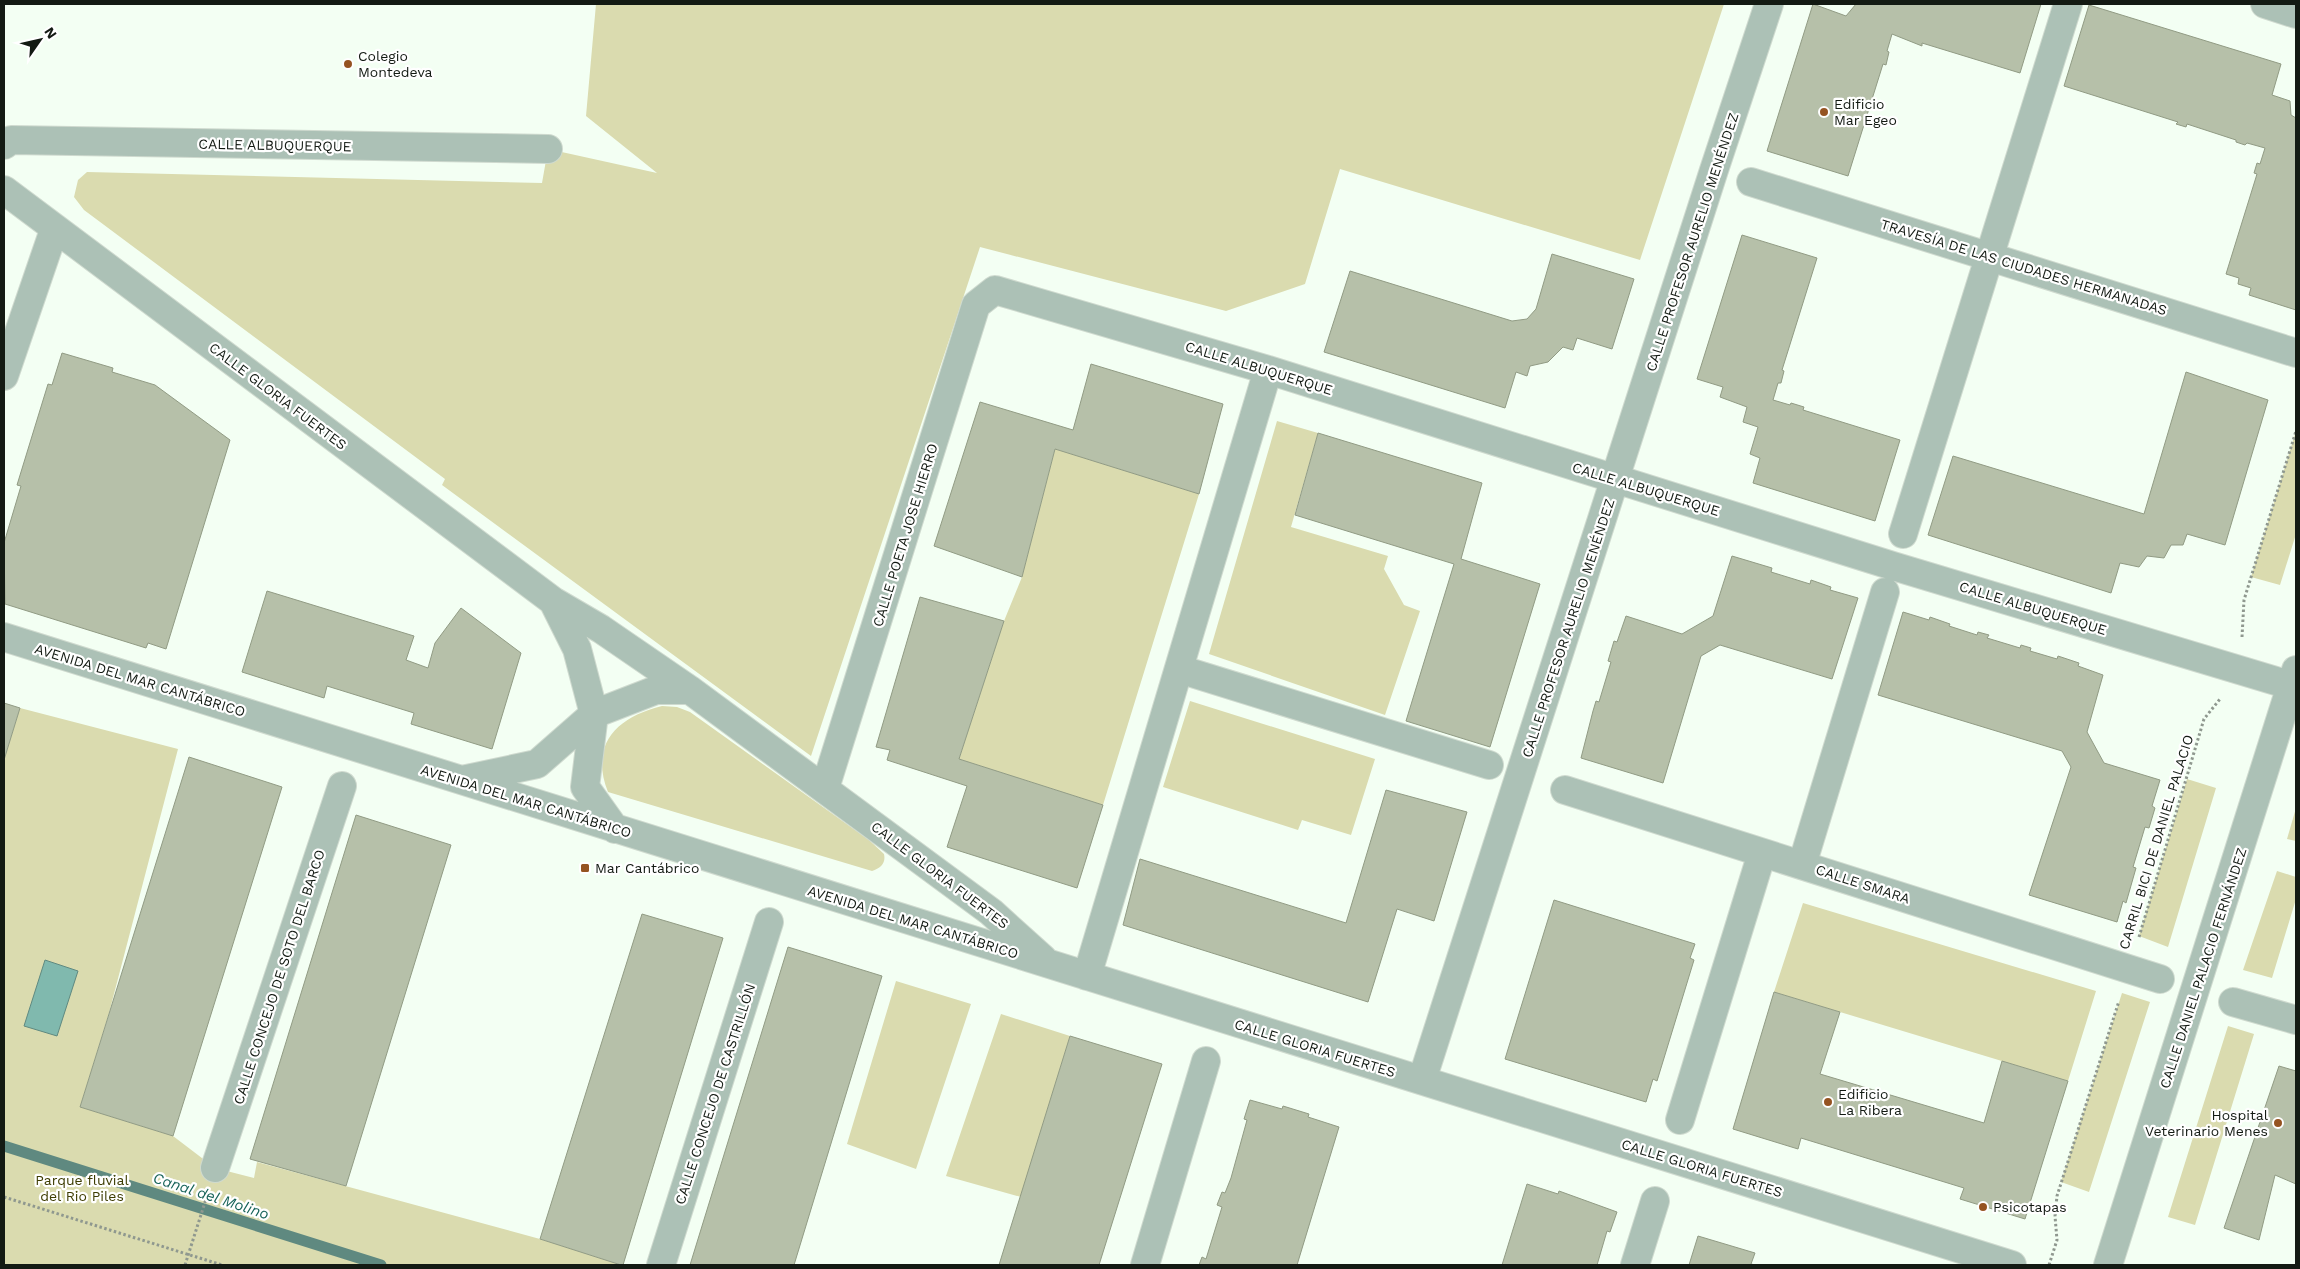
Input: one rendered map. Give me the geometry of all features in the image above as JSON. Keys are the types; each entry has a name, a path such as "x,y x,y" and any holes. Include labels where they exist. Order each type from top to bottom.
{"street":[{"name":"CALLE PROFESOR AURELIO MENÉNDEZ","path":"1422,1080 1769,4"},
{"path":"1904,534 2068,4"},
{"path":"2265,4 2296,14"},
{"name":"CALLE ALBUQUERQUE","path":"4,145 11,140 548,150"},
{"name":"TRAVESÍA DE LAS CIUDADES HERMANADAS","path":"1751,182 2296,353"},
{"name":"CALLE GLORIA FUERTES","path":"4,190 54,230 553,601 601,629 690,690 825,788 991,912 1049,964 2012,1265"},
{"path":"4,376 54,230"},
{"name":"CALLE ALBUQUERQUE","path":"995,290 1268,370 1903,569 2233,668 2295,681"},
{"name":"CALLE POETA JOSE HIERRO","path":"825,788 976,305 995,290"},
{"path":"1087,976 1268,370"},
{"path":"1802,865 1885,592"},
{"name":"CALLE GLORIA FUERTES","path":"553,601 577,649 594,714 586,787 615,829"},
{"name":"AVENIDA DEL MAR CANTÁBRICO","path":"4,638 1049,964"},
{"path":"1179,670 1489,765"},
{"name":"CALLE DANIEL PALACIO FERNÁNDEZ","path":"2108,1265 2295,681"},
{"path":"459,780 537,764 594,714 656,690 690,690"},
{"name":"CALLE CONCEJO DE SOTO DEL BARCO","path":"215,1168 342,786"},
{"name":"CALLE SMARA","path":"1565,790 2160,980"},
{"path":"1680,1120 1762,853"},
{"name":"CALLE CONCEJO DE CASTRILLÓN","path":"661,1265 769,922"},
{"path":"2233,1002 2296,1020"},
{"path":"1145,1265 1206,1061"},
{"path":"1635,1265 1655,1201"}],"path":[{"name":"CARRIL BICI DE DANIEL PALACIO","path":"2049,1265 2057,1240 2055,1216 2057,1196 2129,970 2204,719 2227,690 2242,637 2244,600 2296,431"},
{"path":"185,1265 207,1196"},
{"path":"4,1197 222,1265"}],"green space":[{"path":"596,4 1724,4 1640,260 1340,169 1305,284 1226,311 980,247 811,756 442,485 445,479 84,210 74,197 78,180 87,172 542,183 548,149 657,173 586,116"},
{"path":"1277,421 1318,433 1291,527 1388,556 1384,569 1404,605 1420,611 1385,715 1209,654"},
{"path":"2296,431 2296,534 2280,585 2251,577"},
{"path":"1055,449 1199,494 1103,805 959,759 1004,621 1022,577"},
{"path":"1190,701 1375,759 1351,835 1302,820 1298,830 1163,787"},
{"path":"662,706 677,707 690,712 869,840 884,854 882,865 872,871 608,792 603,775 602,760 605,747 611,735 620,725 632,717"},
{"name":"Parque fluvial del Rio Piles","path":"20,708 178,749 109,1013 80,1107 173,1136 215,1168 254,1178 257,1162 540,1239 621,1265 4,1265 4,760"},
{"path":"2187,779 2216,788 2168,947 2139,936"},
{"path":"2296,808 2296,841 2287,839"},
{"path":"2277,871 2296,877 2296,899 2272,978 2243,970"},
{"path":"1803,903 2096,991 2068,1081 1774,992"},
{"path":"896,981 971,1004 916,1169 847,1144"},
{"path":"2122,993 2150,1002 2089,1192 2061,1182"},
{"path":"1001,1014 1070,1036 1021,1197 946,1176"},
{"path":"2228,1026 2254,1034 2195,1225 2168,1217"}],"water":[{"path":"45,960 78,971 57,1036 24,1026"}],"building":[{"name":"Edificio Mar Egeo","path":"1813,4 1846,16 1856,4 2041,4 2020,73 1922,43 1922,46 1892,34 1887,51 1889,52 1886,65 1883,64 1848,176 1767,151"},
{"path":"2089,5 2281,64 2272,95 2290,101 2291,115 2296,118 2296,310 2249,295 2251,288 2238,284 2239,278 2226,274 2257,174 2254,173 2257,163 2260,164 2265,148 2247,143 2245,145 2236,142 2236,140 2187,124 2186,127 2176,124 2178,122 2064,86"},
{"path":"1742,235 1817,258 1782,370 1784,371 1781,383 1778,383 1773,400 1804,407 1803,410 1900,440 1875,521 1753,483 1760,458 1750,454 1758,427 1743,422 1747,407 1720,397 1723,387 1697,379"},
{"path":"1552,254 1634,279 1612,349 1577,338 1573,350 1563,347 1548,362 1530,366 1527,376 1516,372 1505,408 1324,352 1350,271 1512,321 1527,319 1536,309"},
{"path":"62,353 113,368 112,372 155,385 230,440 166,649 148,643 146,648 5,604 4,543 21,486 17,485 48,384 52,385"},
{"path":"1091,364 1223,404 1199,494 1055,449 1022,577 934,546 980,402 1073,430"},
{"path":"2186,372 2268,400 2225,545 2187,534 2183,545 2171,545 2164,558 2147,556 2139,567 2120,563 2111,593 1928,535 1953,456 2144,514"},
{"path":"1318,433 1482,483 1461,559 1540,584 1490,747 1406,721 1454,564 1295,515"},
{"path":"1732,556 1772,568 1771,572 1810,584 1811,580 1831,587 1830,590 1858,598 1832,679 1720,645 1701,656 1663,783 1581,758 1596,701 1599,702 1611,662 1608,661 1614,641 1617,642 1626,616 1682,634 1713,616"},
{"path":"267,591 414,636 406,660 428,668 435,643 461,608 521,653 492,749 411,724 414,713 327,686 324,698 242,672"},
{"path":"920,597 1004,621 959,759 1103,805 1077,888 947,847 967,786 887,760 890,750 876,747"},
{"path":"1903,612 1929,620 1930,617 1950,624 1949,626 1977,635 1978,632 1989,635 1987,638 2020,648 2021,645 2031,648 2030,651 2057,659 2058,656 2079,663 2078,666 2103,675 2087,732 2104,763 2160,780 2152,806 2155,808 2149,828 2145,827 2133,867 2136,868 2126,903 2123,901 2117,922 2029,895 2071,767 2062,751 1878,695"},
{"path":"4,703 20,708 4,760"},
{"path":"189,757 282,787 173,1136 80,1107"},
{"path":"1386,790 1467,812 1434,921 1397,909 1368,1002 1123,925 1140,859 1346,923"},
{"path":"356,815 451,845 346,1186 250,1159"},
{"path":"1554,900 1695,944 1690,958 1694,960 1657,1081 1653,1079 1646,1102 1505,1059"},
{"path":"642,914 723,938 623,1265 621,1265 540,1239"},
{"path":"788,947 882,976 794,1265 690,1265"},
{"name":"Edificio La Ribera","path":"1774,992 1840,1012 1820,1074 1984,1123 2002,1061 2068,1081 2025,1219 1960,1199 1964,1188 1801,1138 1798,1149 1733,1129"},
{"path":"1070,1036 1162,1064 1099,1265 999,1265"},
{"name":"Hospital Veterinario Menes","path":"2279,1066 2296,1071 2296,1184 2275,1175 2259,1240 2224,1228"},
{"path":"1250,1100 1282,1109 1283,1106 1309,1114 1308,1117 1339,1127 1297,1265 1199,1265 1202,1257 1206,1259 1222,1207 1217,1205 1222,1192 1225,1193 1231,1178 1247,1120 1244,1119"},
{"path":"1527,1184 1558,1194 1559,1191 1617,1212 1610,1232 1607,1231 1597,1265 1502,1265"},
{"path":"1698,1236 1755,1253 1751,1264 1755,1265 1689,1265"}],"waterway":[{"name":"Canal del Molino","path":"4,1146 381,1265"}],"place":[{"name":"Colegio Montedeva","path":"348,64"},
{"name":"Edificio Mar Egeo","path":"1824,112"},
{"name":"Mar Cantábrico","path":"585,868"},
{"name":"Edificio La Ribera","path":"1828,1102"},
{"name":"Hospital Veterinario Menes","path":"2278,1123"},
{"name":"Psicotapas","path":"1983,1207"}]}
